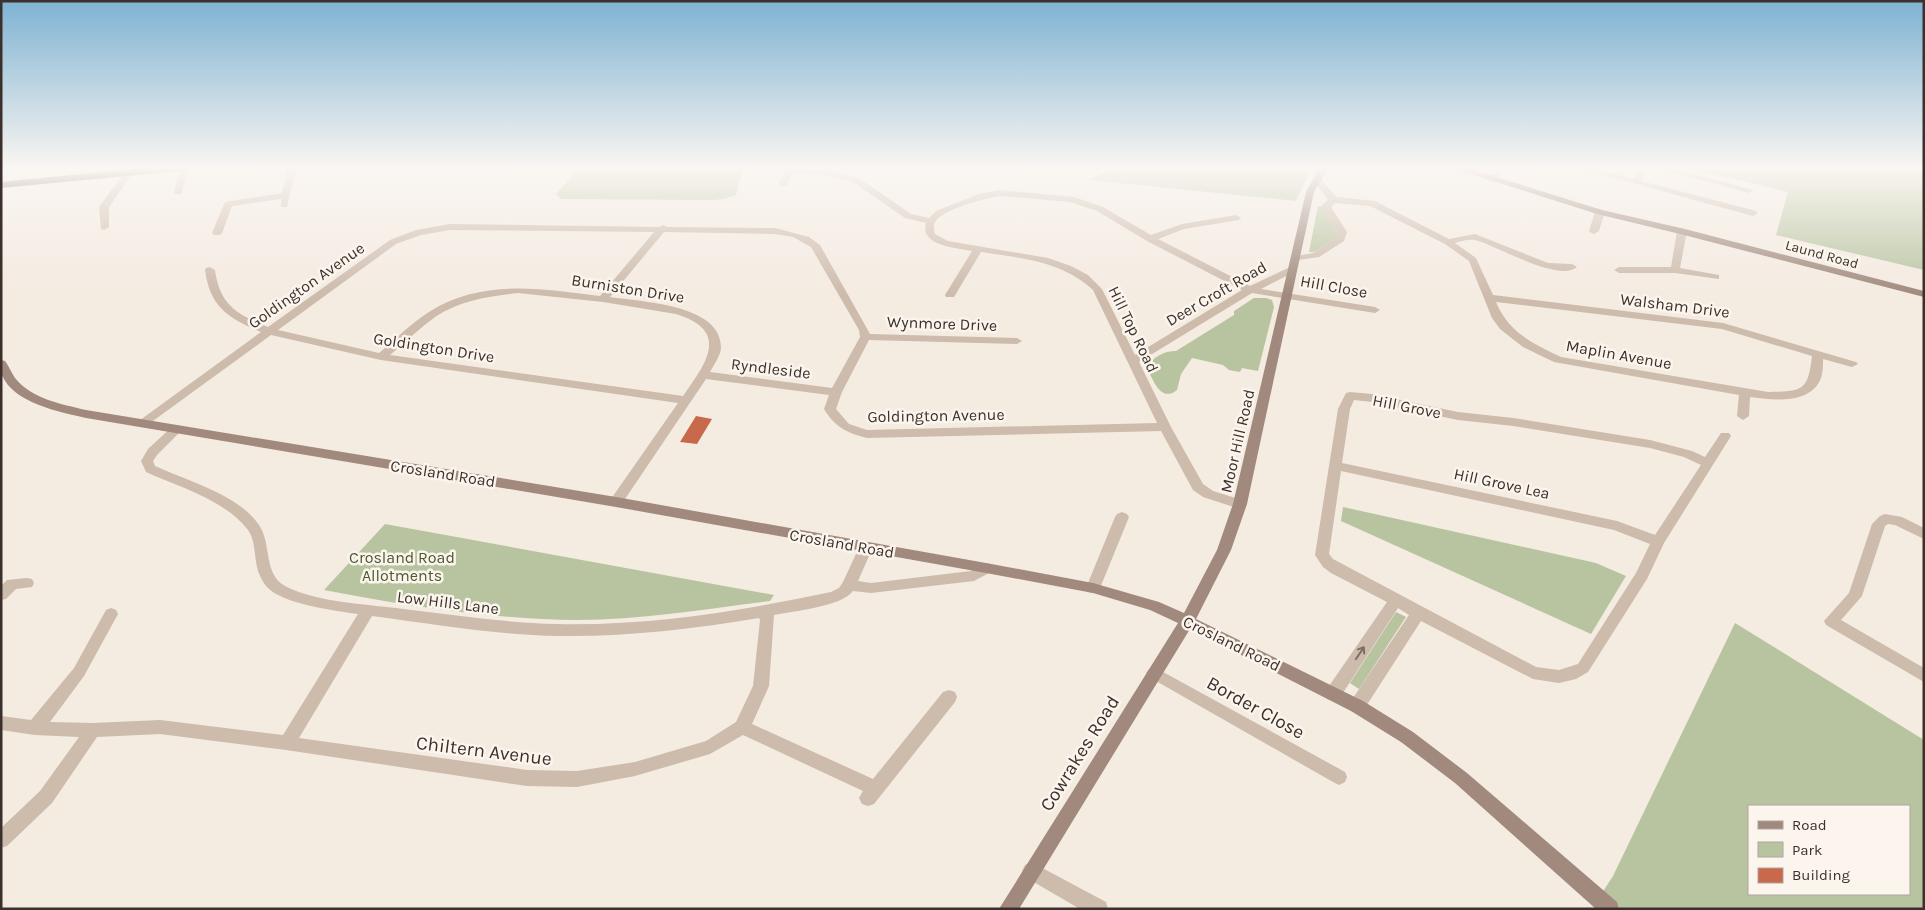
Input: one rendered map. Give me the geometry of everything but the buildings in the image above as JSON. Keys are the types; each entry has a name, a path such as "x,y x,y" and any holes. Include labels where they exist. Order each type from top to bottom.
{"street":[{"path":"104,209 104,227"},
{"path":"217,233 226,209"},
{"path":"899,209 908,216 931,221"},
{"name":"Hill Close","path":"931,221 939,213 948,209"},
{"name":"Hill Close","path":"1101,209 1150,239 1250,290 1375,310"},
{"name":"Moor Hill Road","path":"1187,621 1224,550 1240,504 1306,209"},
{"path":"1293,264 1316,255 1341,239 1342,232 1328,209"},
{"name":"Maplin Avenue","path":"1383,209 1448,242 1473,260 1497,318 1514,337 1558,360 1768,396 1802,392 1810,386 1815,379 1818,354"},
{"name":"Laund Road","path":"1591,209 1924,294"},
{"path":"1738,209 1752,213"},
{"path":"1594,231 1600,212"},
{"path":"1150,239 1182,227 1236,218"},
{"name":"Hill Top Road","path":"931,221 928,228 931,235 945,243 1050,261 1080,273 1097,289 1165,428 1198,486 1208,494 1240,504"},
{"name":"Goldington Avenue","path":"142,423 393,242 419,232 450,227 663,228 775,231 791,233 815,245 864,330 865,337 836,392 830,409 837,421 850,430 867,434 1165,428"},
{"path":"603,299 663,228"},
{"path":"1675,270 1682,231"},
{"path":"1448,242 1461,238 1475,237 1547,266 1572,267"},
{"path":"950,295 978,249"},
{"name":"Deer Croft Road","path":"1132,362 1293,264"},
{"name":"Goldington Drive","path":"210,270 213,289 228,308 252,325 268,331 381,357 686,400"},
{"path":"1619,270 1675,270 1715,277"},
{"name":"Burniston Drive","path":"381,357 431,316 453,304 471,297 518,290 603,299 678,311 691,315 708,326 713,334 716,349 703,376 616,502"},
{"name":"Walsham Drive","path":"1489,298 1723,326 1852,364"},
{"name":"Wynmore Drive","path":"865,337 1017,341"},
{"name":"Crosland Road","path":"1,363 12,381 27,393 54,407 86,414 616,502 986,568 1093,588 1154,606 1357,706 1407,736 1461,778 1610,909"},
{"name":"Ryndleside","path":"703,376 836,392"},
{"path":"1743,416 1745,392"},
{"name":"Hill Grove","path":"1708,463 1688,454 1650,444 1513,422 1458,416 1372,398 1350,396 1344,409 1322,555 1336,569 1533,673 1550,677 1570,676 1583,668 1642,574 1658,542 1708,463 1725,436"},
{"name":"Low Hills Lane","path":"177,429 152,452 147,461 150,469 218,500 237,512 255,529 266,576 277,588 300,597 368,610 497,626 556,630 625,629 766,612 834,597 844,592 849,585"},
{"name":"Hill Grove Lea","path":"1336,466 1616,526 1658,542"},
{"path":"1093,588 1122,517"},
{"path":"1924,534 1897,520 1885,519 1879,524 1855,596 1831,621 1924,676"},
{"path":"866,547 849,585 871,588 974,576 986,568"},
{"path":"1,596 12,584 27,583"},
{"path":"1333,694 1396,600"},
{"path":"287,743 368,610"},
{"path":"766,612 767,620 761,686 742,727 871,793 949,697"},
{"path":"1357,706 1419,612"},
{"path":"35,728 79,672 111,614"},
{"name":"Cowrakes Road","path":"1008,909 1187,621"},
{"name":"Border Close","path":"1154,673 1338,777"},
{"name":"Chiltern Avenue","path":"1,724 35,728 93,730 160,727 287,743 528,778 577,779 635,769 710,747 742,727"},
{"path":"1,840 46,797 93,730"},
{"path":"1031,871 1099,909"}],"green space":[{"path":"1317,209 1323,209 1337,232 1337,238 1314,252 1309,252"},
{"path":"1783,209 1924,209 1924,270 1776,235"},
{"path":"1254,298 1272,300 1274,307 1258,371 1242,368 1240,372 1229,370 1223,365 1192,358 1181,374 1177,390 1166,394 1158,388 1147,368 1155,358 1163,353 1176,351 1234,315 1234,311"},
{"path":"1343,507 1596,563 1626,576 1591,634 1341,521"},
{"name":"Crosland Road Allotments","path":"385,524 774,595 770,601 698,611 601,620 577,620 513,617 450,611 324,590"},
{"path":"1396,612 1406,617 1359,689 1350,683"},
{"path":"1735,623 1924,740 1924,909 1621,909 1602,893 1613,876"}]}
